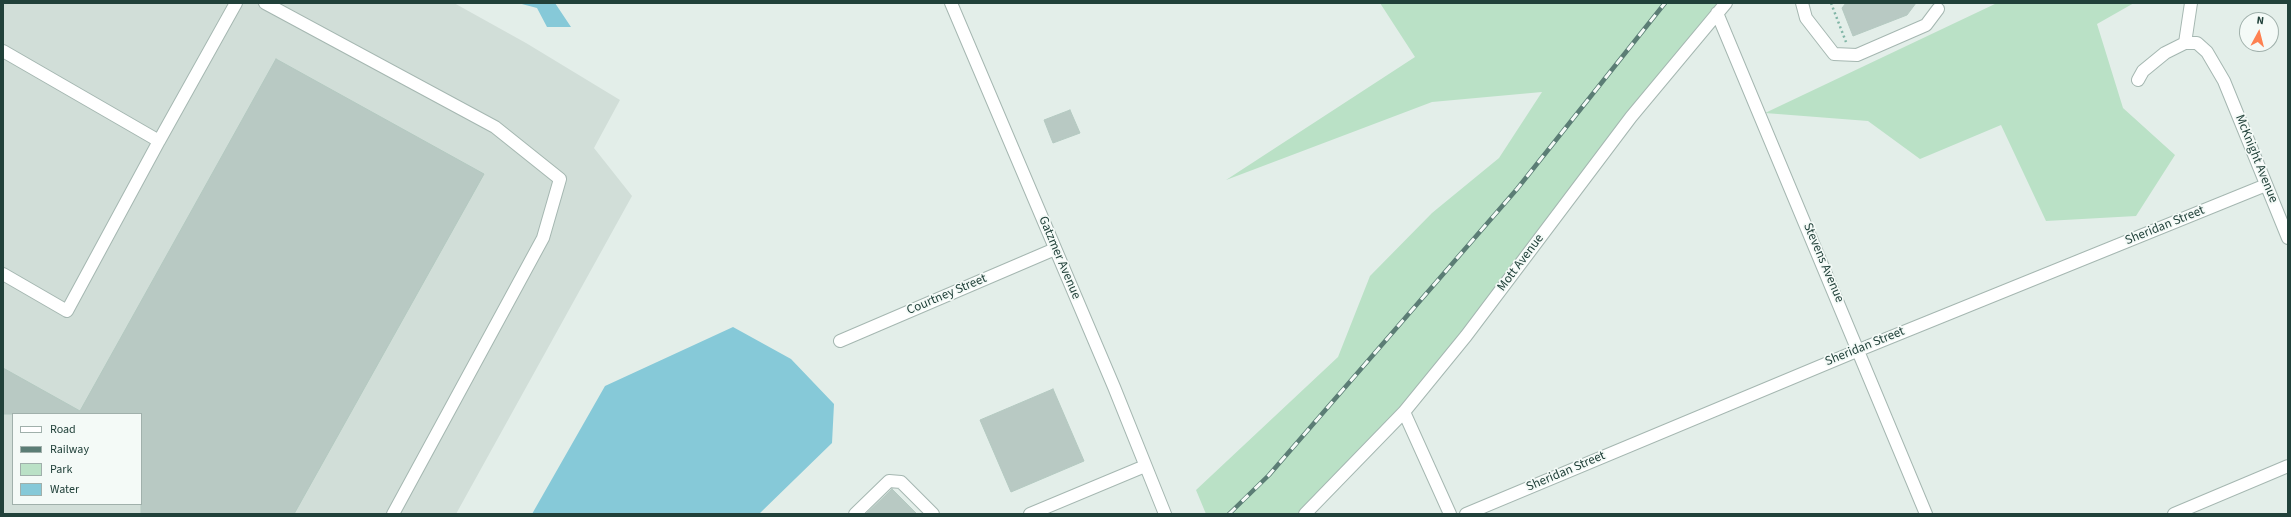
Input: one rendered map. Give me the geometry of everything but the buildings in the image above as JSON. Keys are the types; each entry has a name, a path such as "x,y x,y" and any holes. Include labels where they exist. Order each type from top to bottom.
{"street":[{"path":"3,274 67,311 236,3"},
{"path":"265,3 495,126 560,179 543,238 393,514"},
{"name":"Gatzmer Avenue","path":"951,3 1165,514"},
{"name":"Mott Avenue","path":"1305,514 1404,412 1471,330 1631,118 1717,12 1726,3"},
{"path":"1802,3 1806,18 1834,54 1857,55 1926,25 1938,9"},
{"path":"2138,80 2143,71 2165,53 2185,44 2191,3"},
{"name":"Stevens Avenue","path":"1717,12 1926,514"},
{"name":"McKnight Avenue","path":"2185,44 2197,43 2207,52 2224,81 2288,238"},
{"path":"3,52 159,141"},
{"name":"Sheridan Street","path":"1466,514 1859,350 2266,185"},
{"name":"Courtney Street","path":"840,342 1055,249"},
{"path":"1404,412 1450,514"},
{"path":"1030,514 1146,466"},
{"path":"2174,514 2194,510 2288,466"},
{"path":"856,514 889,482 901,482 929,513"}],"path":[{"path":"1830,3 1846,42"}],"shaded area":[{"path":"3,3 454,3 526,43 620,100 594,148 632,196 456,514 3,514"}],"green space":[{"path":"1380,3 1728,3 1400,414 1298,514 1206,514 1196,490 1338,357 1370,276 1432,213 1499,158 1542,92 1432,102 1226,180 1415,57"},
{"path":"1997,3 2134,3 2097,24 2123,108 2175,155 2136,216 2046,221 2001,125 1920,159 1868,121 1765,113"}],"water":[{"path":"518,3 555,3 571,27 547,27 537,8"},
{"path":"733,327 791,359 834,404 832,443 759,514 532,514 605,386"}],"railway":[{"path":"1229,514 1269,475 1517,189 1665,3"}]}
